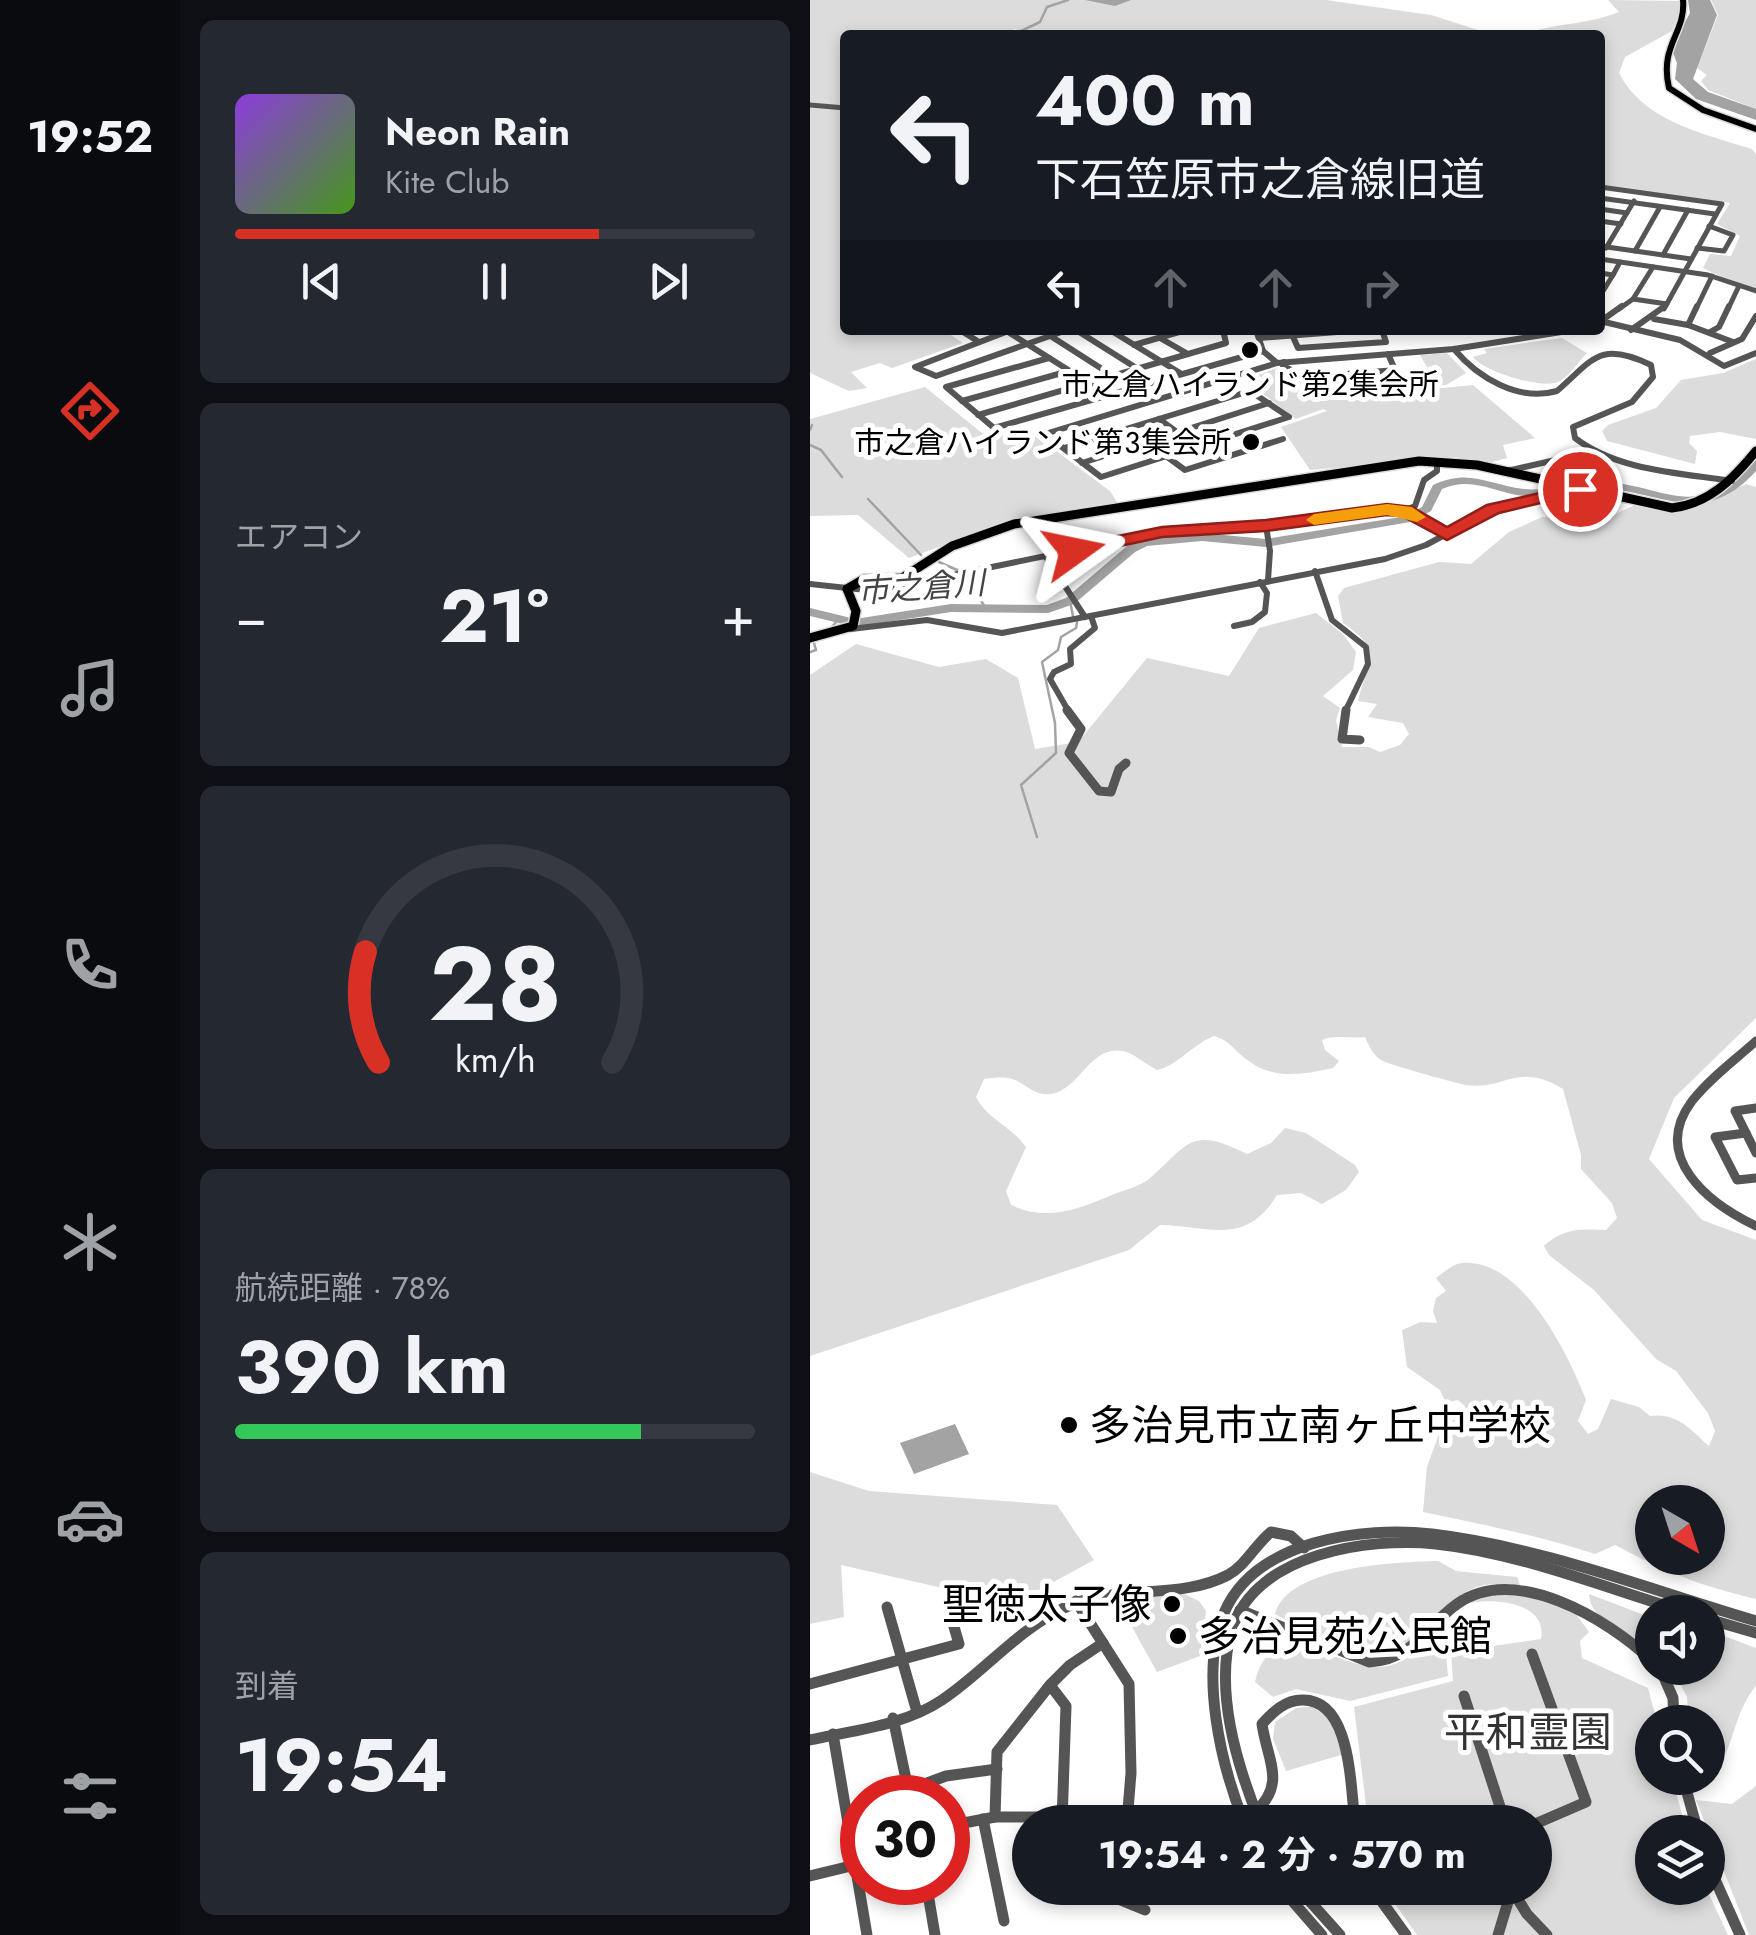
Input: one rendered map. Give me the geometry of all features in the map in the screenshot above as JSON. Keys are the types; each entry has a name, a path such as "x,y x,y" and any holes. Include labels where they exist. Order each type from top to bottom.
{"main road":[{"path":"1683,0 1685,10 1664,56 1669,88 1703,110 1756,129"},
{"path":"812,638 854,623 847,589 864,579 902,578 952,546 1027,521 1376,465 1437,461 1672,508 1699,502 1732,481 1756,451"}],"street":[{"path":"810,105 840,108"},
{"path":"1605,188 1722,204 1667,304 1654,319 1630,330"},
{"path":"1605,245 1640,192"},
{"path":"1605,199 1715,214"},
{"path":"1634,251 1660,207"},
{"path":"1663,255 1688,210"},
{"path":"1605,211 1627,213"},
{"path":"1605,222 1620,224"},
{"path":"1696,248 1724,252 1733,235 1709,226"},
{"path":"1605,235 1614,236"},
{"path":"1605,246 1691,259"},
{"path":"1605,260 1712,276 1756,291"},
{"path":"1605,288 1620,262"},
{"path":"1605,318 1633,299 1653,267"},
{"path":"1605,273 1613,274"},
{"path":"1688,325 1712,276"},
{"path":"1710,332 1719,327 1738,288"},
{"path":"1633,299 1667,304"},
{"path":"1654,319 1688,325 1733,342"},
{"path":"1710,353 1749,333 1755,320"},
{"path":"1605,322 1686,340 1724,366 1756,352"},
{"path":"968,335 978,342"},
{"path":"996,335 915,366 936,376 1049,335 1113,376"},
{"path":"1015,335 1108,395"},
{"path":"1084,335 1138,369"},
{"path":"1118,335 1181,374"},
{"path":"1134,345 1170,335"},
{"path":"978,415 1226,343 1224,335"},
{"path":"1258,335 1263,350 1333,390 1402,384 1388,354"},
{"path":"1292,335 1298,348 1386,342 1384,335"},
{"path":"1064,448 1250,391 1289,417 1100,477 1045,434 1280,362 1454,349 1542,335"},
{"path":"1160,338 1188,354"},
{"path":"1454,349 1478,373 1532,394 1561,389 1582,365 1606,354 1628,355 1650,365 1653,377 1632,402 1573,428 1580,444 1660,470 1732,481"},
{"path":"1049,358 946,387 994,428 1263,350"},
{"path":"1305,377 1396,370"},
{"path":"962,401 1069,371"},
{"path":"1082,462 1269,404"},
{"path":"1159,419 1196,446"},
{"path":"1166,456 1185,470 1283,439 1262,425"},
{"path":"1507,472 1595,451"},
{"path":"1408,511 1415,506 1424,480 1438,471 1437,461"},
{"path":"854,623 926,620 1002,633 1385,558 1447,534 1493,509 1579,488"},
{"path":"810,584 847,589 889,588 1162,532 1266,526 1387,510 1408,511 1447,534"},
{"path":"1234,626 1252,622 1265,612 1269,542 1266,526"},
{"path":"1046,557 1080,606 1081,618"},
{"path":"1315,571 1332,620 1366,647 1368,664 1359,676 1340,727 1342,739 1360,740"},
{"path":"1081,618 1096,628 1070,648 1071,664 1054,672 1050,679 1054,692 1080,729 1070,748 1071,760 1099,791 1111,792 1119,770 1126,763"},
{"path":"1756,1041 1690,1103 1679,1122 1676,1140 1684,1170 1694,1185 1721,1208 1756,1226"},
{"path":"1756,1108 1735,1110 1756,1152"},
{"path":"1746,1133 1716,1137 1736,1180 1756,1178"},
{"path":"810,1740 917,1712 941,1700 987,1660 1076,1601 1104,1593 1221,1578 1232,1574 1262,1536 1277,1531 1294,1536 1313,1558"},
{"path":"1237,1805 1226,1778 1214,1708 1215,1638 1222,1610 1232,1592 1252,1574 1303,1546 1352,1533 1450,1533 1756,1621"},
{"path":"1253,1805 1237,1759 1229,1711 1231,1641 1240,1610 1260,1589 1291,1567 1313,1558 1393,1543 1456,1547 1635,1598"},
{"path":"1240,1610 1368,1662 1386,1663 1414,1649 1456,1604 1473,1594 1497,1587 1528,1588 1562,1600 1635,1649"},
{"path":"1076,1601 1129,1684 1128,1805"},
{"path":"810,1684 958,1644 948,1606"},
{"path":"887,1607 917,1712"},
{"path":"1725,1624 1756,1633"},
{"path":"1004,1921 989,1818 997,1752 1050,1685 1103,1643"},
{"path":"1532,1654 1586,1802 1552,1817"},
{"path":"1050,1685 1066,1706 1063,1805"},
{"path":"1464,1696 1499,1805"},
{"path":"1266,1805 1276,1789 1262,1724 1273,1710 1292,1700 1314,1700 1332,1712 1343,1733 1353,1805"},
{"path":"894,1718 905,1775"},
{"path":"833,1734 842,1775"},
{"path":"953,1775 997,1769"},
{"path":"970,1822 1012,1819"},
{"path":"810,1876 840,1868"},
{"path":"1725,1902 1740,1935"},
{"path":"863,1905 868,1935"},
{"path":"930,1905 936,1935"},
{"path":"1134,1905 1146,1910"},
{"path":"1296,1905 1322,1935"},
{"path":"1313,1905 1340,1935"},
{"path":"1384,1905 1406,1935"},
{"path":"1498,1935 1507,1905"},
{"path":"1523,1905 1547,1935"}],"green space":[{"path":"810,0 1326,0 1431,15 1478,30 840,30 840,335 951,335 963,343 892,368 880,363 851,372 867,388 849,391 810,373"},
{"path":"1608,0 1681,1 1683,6 1672,31 1625,57 1619,73 1643,103 1659,114 1695,131 1752,149 1756,154 1756,289 1739,286 1703,268 1710,254 1731,256 1740,236 1717,224 1730,203 1605,187 1605,30 1538,30 1619,12"},
{"path":"1711,0 1756,0 1756,109 1708,90 1701,81 1707,75 1697,68 1718,15"},
{"path":"1562,338 1587,353 1564,378 1552,383 1514,378 1473,357 1487,353 1484,349"},
{"path":"1447,353 1466,373 1446,385 1410,388 1402,377 1431,374 1420,355"},
{"path":"1756,359 1756,439 1720,432 1690,436 1689,443 1697,451 1695,464 1607,441 1602,431 1608,425 1656,408 1681,380 1723,373"},
{"path":"1277,368 1326,389 1333,399 1473,385 1535,438 1503,445 1507,458 1487,463 1456,457 1310,470 1281,427 1327,411 1296,419 1251,385 1271,383 1258,375"},
{"path":"925,387 988,438 1028,430 1110,491 1117,502 1007,521 909,558 858,515 810,516 810,419"},
{"path":"1746,484 1756,487 1756,1018 1674,1098 1649,1159 1702,1220 1756,1240 1756,1599 1679,1575 1725,1575 1725,1485 1635,1485 1635,1555 1615,1545 1595,1554 1423,1512 1427,1467 1440,1431 1465,1406 1458,1400 1446,1403 1440,1390 1407,1367 1402,1330 1421,1322 1437,1323 1433,1311 1436,1298 1446,1291 1436,1278 1462,1263 1484,1265 1504,1276 1540,1312 1568,1359 1586,1400 1578,1421 1588,1434 1598,1429 1611,1399 1639,1407 1650,1416 1676,1419 1709,1446 1715,1431 1708,1413 1676,1371 1656,1359 1594,1290 1549,1255 1544,1246 1573,1231 1606,1230 1617,1218 1612,1203 1581,1169 1581,1155 1563,1089 1534,1077 1480,1086 1460,1084 1383,1061 1365,1037 1322,1040 1325,1050 1339,1061 1333,1068 1277,1073 1256,1066 1214,1036 1157,1070 1127,1052 1102,1054 1070,1084 1051,1094 1039,1093 1008,1078 984,1079 976,1097 1026,1147 1006,1191 1011,1205 1024,1210 1063,1212 1137,1186 1192,1142 1213,1141 1247,1154 1271,1143 1285,1128 1306,1133 1355,1165 1359,1172 1346,1190 1322,1204 1301,1193 1277,1195 1265,1211 1239,1228 1211,1230 1160,1225 1129,1250 810,1356 810,675 856,644 939,667 986,659 1018,678 1035,749 1078,742 1147,658 1229,676 1259,628 1316,613 1343,634 1356,652 1353,670 1323,696 1340,708 1336,720 1342,747 1369,747 1380,752 1400,745 1409,734 1403,723 1368,717 1377,704 1358,701 1370,657 1364,642 1343,623 1338,596 1344,588 1439,562 1471,564 1509,532 1542,517 1602,520 1635,505 1678,511 1693,509"},
{"path":"810,1472 869,1491 1057,1505 1094,1560 1013,1604 841,1565 844,1617 810,1624"},
{"path":"1438,1561 1456,1571 1517,1577 1520,1585 1486,1585 1467,1591 1415,1643 1390,1657 1348,1650 1275,1614 1284,1598 1321,1576 1372,1566"},
{"name":"平和霊園","path":"1528,1591 1576,1614 1589,1632 1580,1641 1582,1658 1648,1688 1652,1705 1635,1705 1635,1795 1677,1795 1682,1815 1635,1815 1635,1905 1714,1905 1728,1935 1417,1935 1396,1905 1552,1905 1552,1805 1366,1805 1354,1707 1453,1681 1451,1652 1541,1639 1537,1617 1529,1610 1493,1601 1471,1603 1475,1596"},
{"path":"1182,1593 1199,1601 1206,1611 1200,1656 1157,1672 1116,1598"},
{"path":"1589,1594 1635,1612 1635,1639 1604,1620 1591,1604"},
{"path":"1451,1619 1460,1619 1469,1629 1465,1640 1446,1653 1448,1676 1350,1701 1296,1689 1273,1697 1255,1682 1263,1661 1276,1650 1291,1646 1365,1666 1392,1665 1420,1649"},
{"path":"1725,1636 1756,1648 1756,1686 1743,1706 1725,1755 1725,1705 1688,1705 1681,1685 1725,1685"},
{"path":"1313,1706 1335,1726 1341,1755 1286,1771 1273,1739 1275,1722 1296,1708"},
{"path":"1756,1786 1756,1935 1749,1935 1725,1874 1725,1815 1702,1815 1696,1800 1732,1804"}],"shaded area":[{"path":"1688,0 1710,0 1717,15 1693,79 1708,92 1756,109 1756,120 1696,99 1675,79 1677,63 1671,48 1690,13"},
{"path":"955,1424 969,1454 914,1474 900,1443"}],"waterway":[{"path":"1023,30 1040,22 1047,7 1068,0"},
{"path":"1089,0 1115,4 1127,0"},
{"path":"810,430 812,425"},
{"path":"810,445 821,450 842,477"},
{"name":"市之倉川","path":"810,612 855,623 951,608 1048,609 1070,601 1131,549 1145,543 1202,537 1266,543 1410,519 1427,509 1437,487 1460,479 1525,493 1594,484 1700,500 1720,495 1738,484 1756,464"},
{"path":"868,499 921,555"},
{"path":"939,562 957,570 966,569"},
{"path":"971,576 971,585 985,607"},
{"path":"1070,601 1073,616"},
{"path":"830,629 839,619"},
{"path":"1037,837 1021,785 1056,753 1055,723 1042,662 1058,650 1061,637 1076,628 1077,622"},
{"path":"810,652 816,650 814,643"}],"slow traffic":[{"path":"1314,520 1398,509 1417,517"}],"place":[{"name":"市之倉ハイランド第２集会所","path":"1250,350"},
{"name":"市之倉ハイランド第３集会所","path":"1251,442"},
{"name":"多治見市立南ヶ丘中学校","path":"1069,1425"},
{"name":"聖徳太子像","path":"1172,1604"},
{"name":"多治見苑公民館","path":"1178,1636"}],"route":[{"path":"1074,551 1162,532 1266,526 1398,509 1447,534 1493,509 1580,489"}]}
